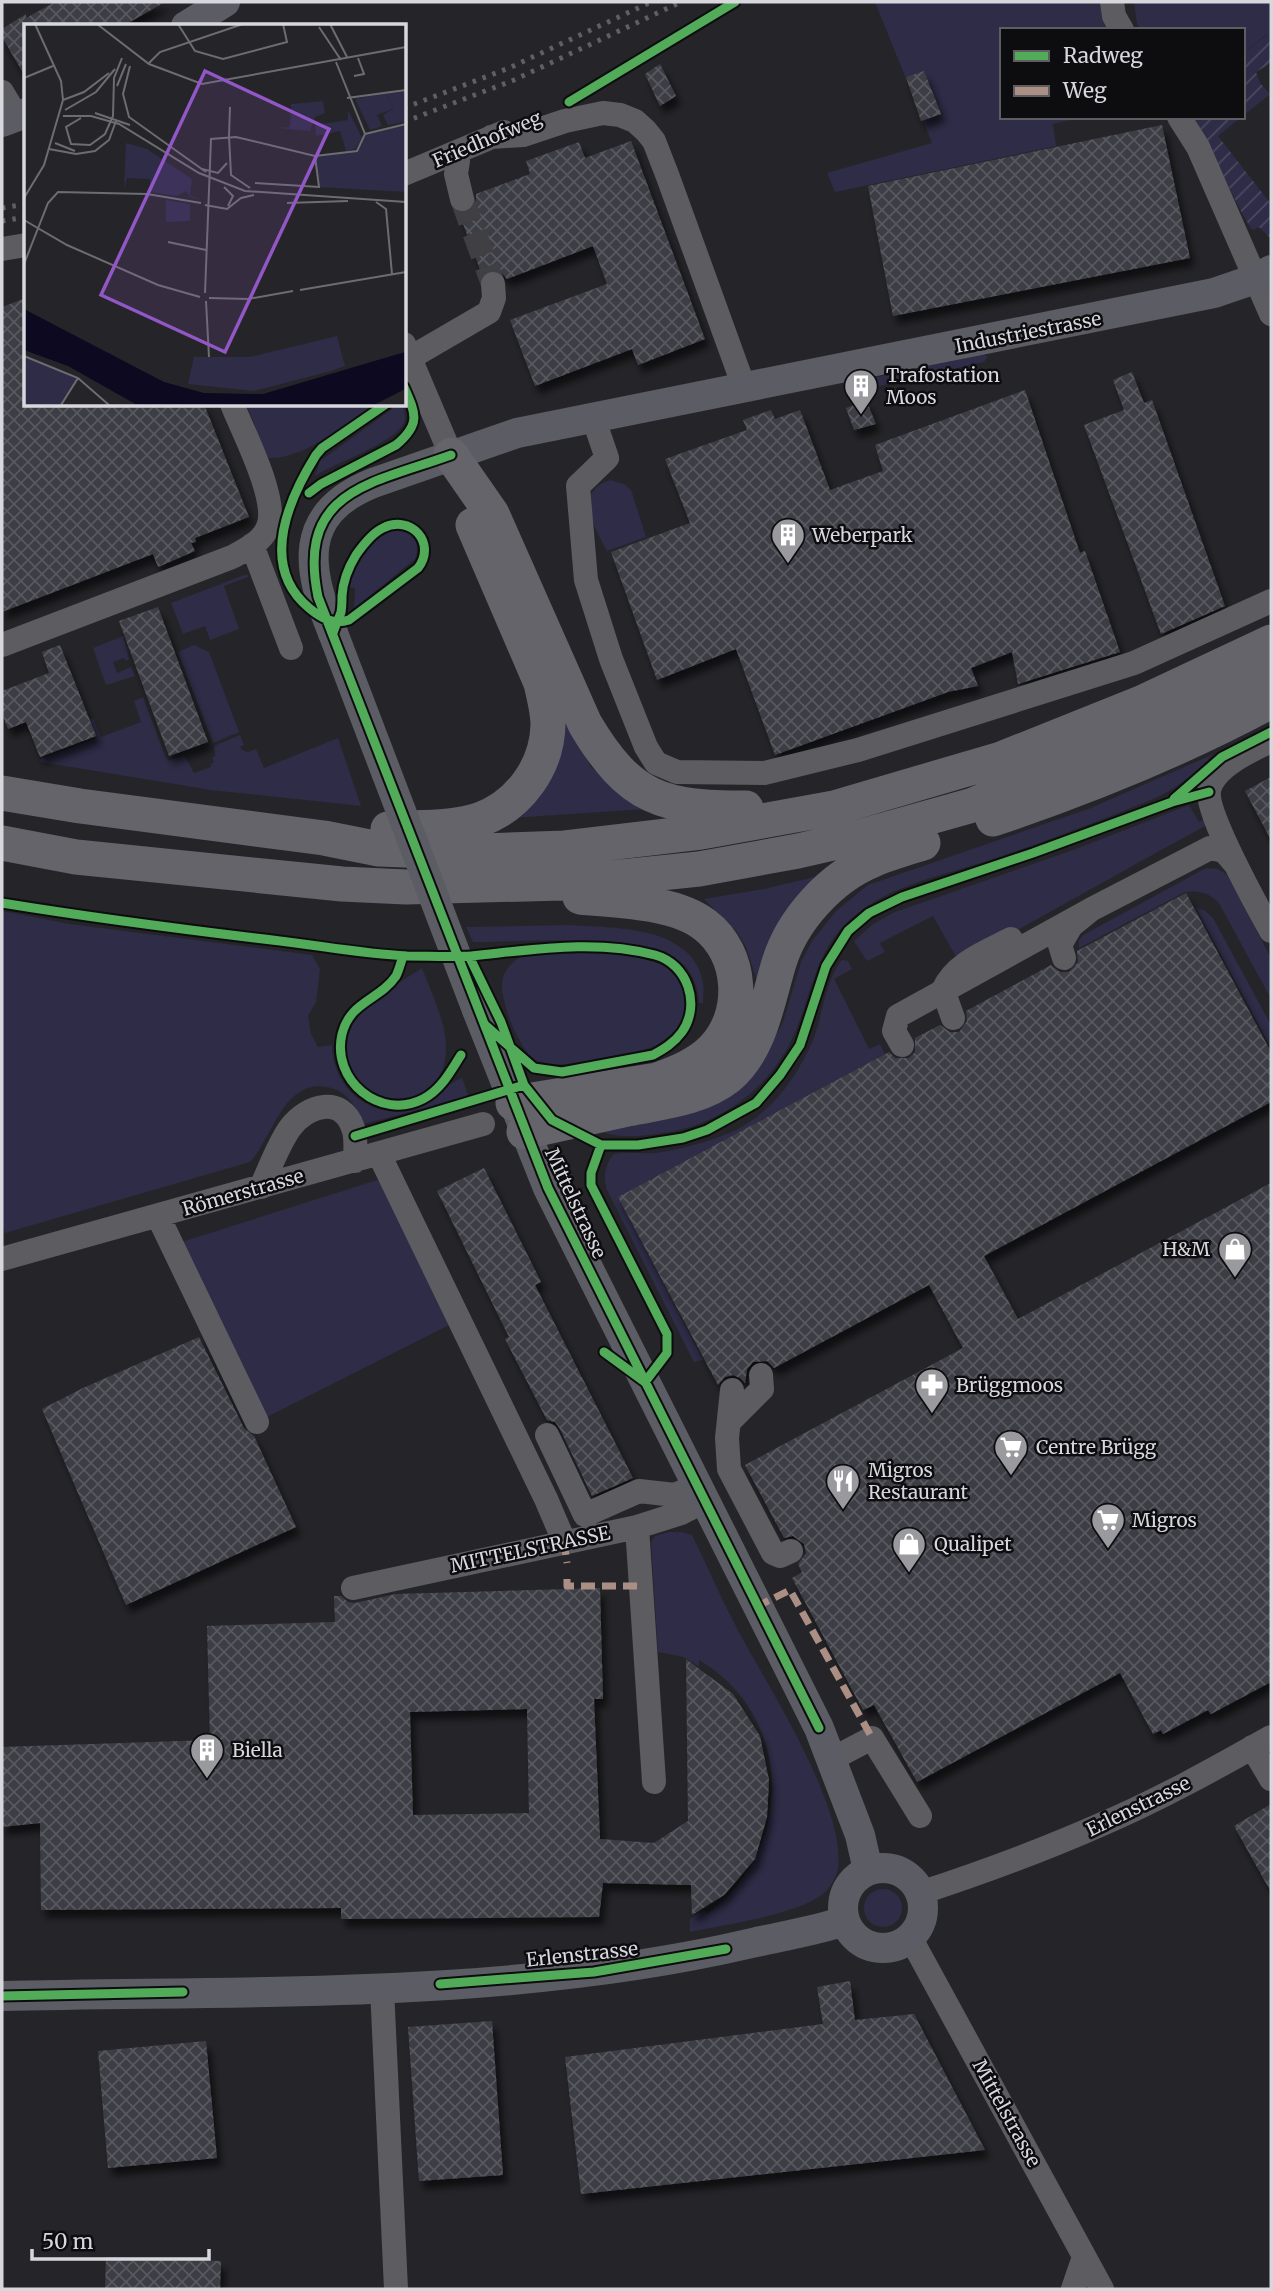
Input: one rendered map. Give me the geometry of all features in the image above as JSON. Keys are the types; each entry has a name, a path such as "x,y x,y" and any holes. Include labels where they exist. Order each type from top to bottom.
{"highway":[{"path":"451,455 492,514 585,724 596,743 619,771 637,787 660,800 680,805 706,808 834,808"},
{"path":"324,838 375,830 455,825 480,820 505,807 520,793 533,777 541,759 548,726 541,683 482,550 451,455"},
{"path":"2,793 324,838 379,849 456,852 565,848 701,832 834,808 1000,758 1141,702 1271,642"},
{"path":"2,843 76,857 342,884 468,886 563,883 699,869 798,851 918,822 973,805 1271,677"},
{"path":"519,1117 634,1095 699,1093 726,1078 741,1063 754,1042 780,959 795,927 813,904 854,870 872,860 1038,804 1122,772 1271,701"},
{"path":"468,886 643,904 684,914 703,923 718,939 732,965 736,986 736,1005 728,1027 713,1050 634,1095"}],"main road":[{"path":"189,24 225,2"},
{"name":"Industriestrasse","path":"332,633 318,597 313,571 317,531 332,509 358,489 517,433 1139,309 1214,293 1263,275"},
{"name":"Mittelstrasse","path":"332,633 548,1188 819,1728 860,1835 868,1870"},
{"path":"889,1868 899,1871 908,1876 920,1893 922,1919 910,1937 899,1945 873,1947 851,1933 845,1921 843,1911 846,1891 852,1882 868,1870 889,1868"},
{"name":"Erlenstrasse","path":"2,1996 382,1988 552,1976 629,1967 726,1949 845,1921"}],"street":[{"path":"1112,2 1114,16 1121,28"},
{"path":"2,92 15,117"},
{"name":"Friedhofweg","path":"406,173 569,102"},
{"path":"491,137 523,135 565,121 603,113 620,115 635,121 646,131 654,141 668,177 744,387"},
{"path":"1180,119 1198,146 1263,275 1271,314"},
{"path":"458,161 456,174 462,199"},
{"path":"2,249 24,246"},
{"path":"451,455 407,351 489,312 494,298 493,284"},
{"path":"2,646 220,562 252,545 265,533 272,507 233,406"},
{"path":"593,417 607,457 578,486 586,580 611,659 646,747 656,763 677,772 764,773 858,750 1134,663 1271,601"},
{"path":"252,545 291,648"},
{"path":"1271,741 1231,762 1214,781 1209,792 1236,866 1271,931"},
{"path":"902,1045 894,1031 898,1016 1092,909 1210,848 1224,851 1236,866"},
{"path":"953,1018 943,990 948,978 963,965 1078,904 1143,883"},
{"path":"1064,958 1060,945 1071,926 1092,909"},
{"path":"261,1187 289,1129 303,1115 317,1107 339,1108 349,1117 355,1136 355,1161"},
{"name":"Römerstrasse","path":"2,1259 483,1124"},
{"path":"379,1154 564,1541"},
{"path":"158,1216 257,1422"},
{"path":"731,1420 759,1394 763,1385 761,1375"},
{"path":"733,1390 727,1438 732,1475 773,1553 780,1556 791,1551"},
{"path":"547,1435 585,1516 639,1491 675,1495 700,1493"},
{"name":"MITTELSTRASSE","path":"353,1588 637,1527 681,1513 700,1493"},
{"path":"637,1527 654,1782"},
{"path":"832,1759 872,1738 919,1816"},
{"path":"1262,1742 1271,1779"},
{"name":"Erlenstrasse","path":"920,1893 996,1867 1102,1825 1262,1742"},
{"name":"Mittelstrasse","path":"910,1937 1102,2289"},
{"path":"382,1988 396,2289"},
{"path":"1073,2289 1084,2258"}],"shaded area":[{"path":"875,2 1112,2 1117,28 1000,28 1000,119 1075,119 1053,124 1056,146 835,192 827,173 932,143"},
{"path":"1134,2 1271,2 1271,38 1267,34 1245,51 1245,28 1140,28"},
{"path":"1268,34 1271,38 1271,63 1256,72 1260,83 1270,94 1245,114 1245,51"},
{"path":"1195,119 1239,119 1218,136 1271,204 1271,239 1259,227 1253,230 1250,227"},
{"path":"983,354 988,357 984,362 871,388 868,379"},
{"path":"247,406 371,406 310,447 282,457 268,458"},
{"path":"396,406 403,407 404,423 389,438 315,476 320,461"},
{"path":"610,480 624,484 631,490 646,537 607,551 593,522 589,502 598,486"},
{"path":"397,529 410,532 414,538 417,548 415,559 354,609 355,588 348,587 354,568 371,543 379,536"},
{"path":"247,574 248,577 224,586 239,629 210,640 205,626 183,634 171,603"},
{"path":"123,636 129,659 113,662 117,673 131,667 135,676 106,685 93,648"},
{"path":"194,645 209,652 239,732 213,743 178,652"},
{"path":"143,697 166,758 169,761 184,755 194,773 211,767 214,762 212,758 215,756 214,746 240,735 244,745 240,747 242,750 248,752 256,749 264,768 338,738 361,806 211,790 41,762 41,759 96,739 89,720 93,718 101,737 141,722 134,701"},
{"path":"557,703 591,767 616,791 645,809 512,818"},
{"path":"1214,754 1179,784 1151,800 1028,847 911,885 880,898 852,918 831,941 789,1045 778,1063 750,1094 715,1117 675,1131 628,1136 602,1132 760,1061 782,1025 801,962 812,941 837,910 868,885 1088,809"},
{"path":"1189,805 1199,822 1208,817 1209,824 959,962 933,916 880,943 885,952 867,961 854,941 873,924 895,912 1073,850"},
{"path":"1206,868 1218,869 1227,875 1271,958 1271,999 1219,903 1204,893 1185,892 1079,948 1079,940 1085,934"},
{"path":"819,876 757,981 746,947 737,932 704,899"},
{"path":"1196,908 1204,910 1213,918 1271,1025 1271,1048"},
{"path":"2,911 70,924 312,955 320,969 316,1002 308,1016 311,1034 318,1047 332,1045 339,1076 359,1099 386,1111 418,1108 462,1078 469,1097 363,1124 354,1105 346,1096 327,1087 312,1087 289,1101 250,1162 5,1233 2,1226"},
{"path":"568,925 648,933 684,949 696,963 703,982 703,1003 699,1003 695,982 684,965 667,955 643,947 583,941 473,942 466,927"},
{"path":"530,952 611,954 657,963 668,969 682,987 685,998 683,1020 667,1039 648,1049 575,1063 538,1061 518,1038 502,991 503,977 508,967"},
{"path":"842,960 848,961 852,969 834,979 869,1049 880,1044 885,1054 618,1197 703,1360 694,1362 607,1190 607,1166 614,1154 656,1153 691,1146 739,1128 759,1116 778,1097 808,1052 832,977"},
{"path":"422,968 445,1035 441,1073 426,1091 406,1098 384,1097 363,1087 349,1070 345,1048 359,1013"},
{"path":"390,1176 459,1320 257,1422 172,1245"},
{"path":"669,1532 692,1535 739,1631 806,1754 831,1816 837,1844 838,1868 834,1881 815,1899 762,1918 690,1932 690,1919 704,1910 707,1914 736,1887 756,1856 768,1821 772,1784 767,1748 753,1714 731,1684 699,1660 699,1667 684,1657 658,1652 651,1542 655,1536"},
{"path":"883,1889 897,1894 902,1908 897,1922 883,1927 869,1922 864,1908 869,1894"}],"building":[{"path":"55,2 165,2 126,24 24,24 24,75 2,37 2,29 26,14 26,18"},
{"path":"660,64 676,96 660,106 645,74"},
{"path":"924,71 941,114 921,121 906,77"},
{"path":"1162,125 1190,258 893,316 868,186"},
{"path":"631,141 705,339 638,365 632,349 535,386 510,320 607,284 593,246 507,279 500,271 493,269 482,275 459,213 473,209 476,194 530,174 526,161 579,142 585,158"},
{"path":"24,299 24,406 205,406 249,517 195,538 196,542 191,543 195,551 158,567 153,554 2,612 2,307"},
{"path":"1132,372 1144,403 1152,400 1225,606 1161,634 1084,425 1124,410 1113,380"},
{"name":"Weberpark","path":"1025,390 1080,553 1085,551 1120,652 1018,684 1012,652 971,668 978,686 948,692 775,755 736,649 657,680 611,552 690,523 665,459 747,430 743,420 771,410 775,419 800,410 830,490 883,471 875,445"},
{"name":"Trafostation Moos","path":"866,400 876,424 854,430 846,408"},
{"path":"158,607 208,742 169,756 119,621"},
{"path":"60,645 96,736 40,757 26,722 8,729 2,713 2,691 49,673 42,652"},
{"path":"1271,777 1271,840 1245,791"},
{"path":"1186,893 1271,1052 1271,1102 984,1256 1018,1319 1271,1183 1271,1682 1211,1714 1208,1710 1163,1734 1161,1730 1153,1734 1120,1673 917,1782 874,1705 863,1710 792,1578 802,1572 798,1564 806,1553 804,1544 793,1536 784,1538 745,1465 963,1348 929,1285 774,1368 767,1361 753,1362 747,1369 745,1383 733,1375 725,1377 718,1385 618,1197 889,1052 895,1058 909,1058 915,1052 915,1038 940,1025 950,1032 959,1032 967,1021 966,1011 1051,965 1060,972 1069,972 1078,962 1077,951"},
{"path":"484,1168 541,1282 535,1285 633,1478 592,1496 560,1429 555,1422 547,1420 505,1339 509,1337 437,1191"},
{"path":"199,1337 244,1428 254,1436 296,1527 126,1605 42,1409"},
{"name":"Biella","path":"600,1588 603,1699 594,1699 600,1839 654,1843 688,1821 686,1659 733,1694 760,1736 769,1780 767,1817 755,1859 724,1895 692,1915 691,1885 603,1883 599,1917 341,1919 341,1908 41,1910 40,1823 2,1827 2,1747 210,1740 207,1626 335,1622 334,1596 341,1596 348,1602 355,1603 396,1594","holes":["527,1709 529,1813 413,1815 410,1712"]},
{"path":"1271,1804 1271,1892 1234,1826"},
{"path":"850,1981 855,2020 914,2014 985,2150 581,2194 565,2057 823,2024 817,1987"},
{"path":"492,2021 503,2175 419,2181 408,2027"},
{"path":"206,2041 217,2158 108,2168 98,2051"},
{"path":"106,2257 221,2261 220,2289 105,2289"}],"tunnel":[{"path":"462,199 493,284"}],"railway":[{"path":"406,107 509,68 651,2"},
{"path":"406,121 514,80 681,2"},
{"path":"2,208 24,204"},
{"path":"2,221 24,217"}],"marked path":[{"path":"564,1541 567,1563"},
{"path":"567,1579 567,1586 642,1586"},
{"path":"756,1607 790,1590 872,1738"}],"cycle path":[{"path":"569,102 735,2"},
{"path":"309,493 404,438 413,425 414,418 406,392"},
{"path":"337,622 318,615 294,591 285,573 283,533 296,492 316,455 322,448 383,406"},
{"path":"451,455 368,484 346,497 329,513 318,534 314,561 318,597 548,1188 819,1728"},
{"path":"393,525 403,525 418,533 424,549 418,568 349,620 337,622 346,574 368,540 383,528 393,525"},
{"path":"333,633 337,622"},
{"path":"1174,799 1222,757 1271,732"},
{"path":"524,1085 552,1120 601,1145 638,1145 683,1138 707,1130 756,1103 780,1075 800,1045 826,966 848,931 869,913 902,897 1172,802 1209,792"},
{"path":"2,903 391,955 471,956 586,947 632,950 655,955 676,967 683,976 691,998 688,1021 682,1032 657,1053 562,1072 534,1068 485,1025"},
{"path":"403,956 396,976 382,991 358,1007 346,1023 341,1051 344,1067 351,1081 362,1092 376,1100 391,1105 407,1104 423,1099 435,1091 461,1055"},
{"path":"355,1136 524,1085 501,1022 469,956"},
{"path":"601,1145 591,1173 591,1185 667,1334 667,1353 645,1382 604,1352"},
{"path":"440,1984 594,1972 726,1949"},
{"path":"2,1996 183,1992"}],"place":[{"name":"Trafostation Moos","path":"861,416"},
{"name":"Weberpark","path":"788,565"},
{"name":"H&M","path":"1235,1279"},
{"name":"Brüggmoos","path":"932,1415"},
{"name":"Centre Brügg","path":"1011,1477"},
{"name":"Migros Restaurant","path":"843,1511"},
{"name":"Migros","path":"1108,1550"},
{"name":"Qualipet","path":"909,1574"},
{"name":"Biella","path":"207,1780"}]}
